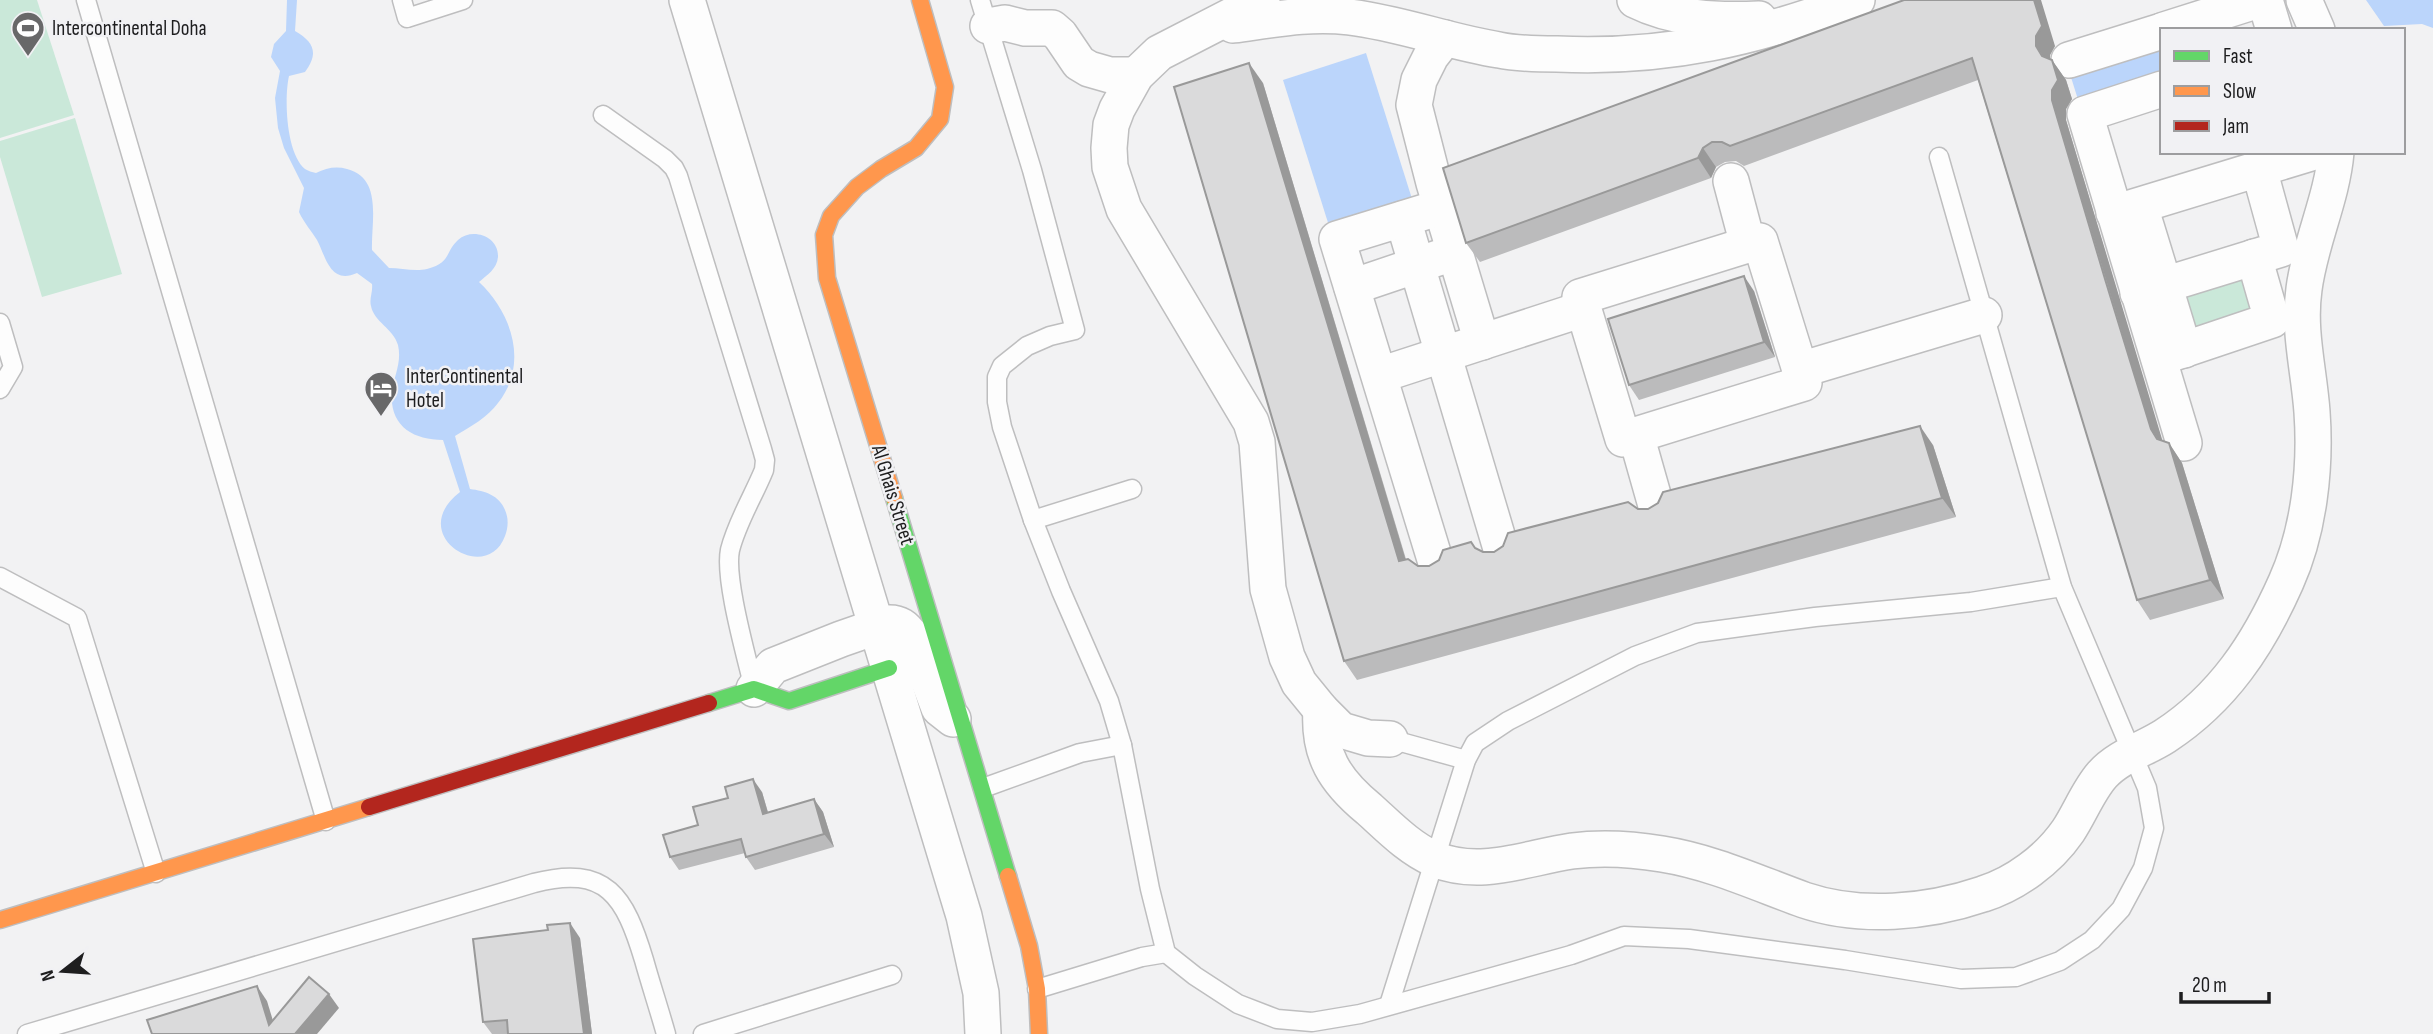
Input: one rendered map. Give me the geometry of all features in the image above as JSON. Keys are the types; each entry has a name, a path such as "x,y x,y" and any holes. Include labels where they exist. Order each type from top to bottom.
{"street":[{"path":"687,0 964,916 981,993 983,1034"},
{"name":"Al Ghais Street","path":"920,0 945,87 940,119 916,148 881,169 839,205 831,216 824,235 827,278 1029,946 1037,989 1040,1034"},
{"path":"1262,0 1159,53 1136,75 1111,125 1110,167 1116,190 1130,220 1251,422 1257,442 1268,589 1287,657 1300,683 1341,730 1368,738 1390,740"},
{"path":"1635,0 1668,13 1702,19 1820,23"},
{"path":"1202,29 1276,18 1346,16 1501,51 1589,56 1709,45 1784,26 1820,23 1857,0"},
{"path":"2169,28 2257,0 2273,28"},
{"path":"2304,0 2316,28"},
{"path":"984,13 1005,23 1026,28 1052,29 1060,34 1079,63 1089,69 1110,75 1136,75"},
{"path":"2069,60 2160,31"},
{"path":"1445,38 1431,56 1419,80 1414,105 1441,207 1482,342"},
{"path":"2160,90 2085,114 2127,209 2172,354 2183,443"},
{"path":"1321,710 1320,733 1325,754 1334,771 1363,804 1416,850 1456,866 1483,868 1518,864 1543,856 1604,848 1640,850 1682,857 1805,900 1858,911 1924,908 1986,893 2015,880 2035,865 2065,835 2103,774 2162,738 2207,705 2248,653 2273,610 2297,554 2309,491 2313,449 2312,410 2303,350 2304,287 2334,174 2336,154"},
{"path":"2127,209 2288,158 2281,249 2151,289"},
{"path":"1731,181 1748,245"},
{"path":"1437,566 1337,239 1441,207"},
{"path":"1403,219 1502,552"},
{"path":"1760,241 1804,383 1623,439 1580,297 1748,245 1760,241"},
{"path":"1352,287 1455,253"},
{"path":"2172,354 2272,320 2254,257"},
{"path":"1380,375 1583,309"},
{"path":"1800,370 1984,315"},
{"path":"1636,435 1657,509"},
{"path":"0,920 754,689 773,666 876,626 894,623 906,629 912,637 939,708 964,727"},
{"path":"754,689 789,701 889,668"}],"lane":[{"path":"86,0 326,821"},
{"path":"401,0 407,18 463,0"},
{"path":"984,13 1032,170 1075,330 1050,336 1027,346 1002,366 997,377 997,402 1002,427 1060,591 1109,701 1122,745 1150,888 1166,953 1238,1004 1278,1019 1312,1022 1360,1014 1571,955 1624,936 1702,940 1961,979 2016,977 2060,961 2092,940 2121,909 2143,868 2154,828 2147,788 2062,587 1939,157"},
{"path":"603,116 665,159 678,176 765,460 764,470 729,554 737,619 754,689"},
{"path":"0,323 12,367 0,388"},
{"path":"1033,520 1132,489"},
{"path":"0,577 77,618 156,873"},
{"path":"1389,1005 1466,760 1475,743 1508,721 1635,656 1697,633 1815,617 1971,602 2062,587"},
{"path":"1390,740 1466,760"},
{"path":"983,788 1080,753 1122,745"},
{"path":"27,1034 534,883 577,877 599,884 618,898 633,922 666,1034"},
{"path":"1037,989 1142,957 1166,953"},
{"path":"703,1034 892,975"}],"green space":[{"name":"Intercontinental Doha","path":"0,0 37,0 74,115 0,138"},
{"path":"75,118 122,274 42,297 0,157 0,141"},
{"path":"2254,269 2268,312 2186,339 2172,297"}],"water":[{"path":"287,0 297,0 295,31 307,39 313,54 305,72 289,76 287,111 294,151 307,170 316,173 331,168 343,168 358,174 366,182 373,202 372,250 389,268 418,270 440,264 458,240 470,234 484,236 497,250 496,265 479,282 491,294 508,324 514,356 513,372 507,388 494,408 455,436 470,489 495,497 507,517 505,536 496,550 482,556 468,555 455,549 445,538 441,524 445,508 460,492 443,440 413,434 405,429 394,414 392,392 398,363 398,345 373,312 372,284 357,273 348,276 335,272 299,212 304,188 284,148 278,128 275,98 280,71 271,57 274,44 286,31"},
{"path":"2366,0 2433,0 2433,28 2422,24 2384,26"},
{"path":"2160,46 2160,82 2080,106 2070,74"},
{"path":"1366,53 1413,202 1330,229 1283,80"}],"building":[{"path":"1904,0 2034,0 2042,26 2036,36 2036,46 2042,56 2052,60 2058,80 2052,90 2052,100 2105,279 2151,429 2157,439 2169,443 2210,580 2137,600 1972,58 1730,146 1722,142 1712,142 1703,148 1698,158 1466,243 1443,168"},
{"path":"1249,63 1399,561 1408,559 1418,566 1429,566 1439,560 1443,550 1471,542 1483,552 1494,552 1503,546 1508,533 1628,502 1638,509 1648,509 1658,503 1663,492 1920,426 1942,498 1344,661 1174,87"},
{"path":"1744,276 1764,342 1629,385 1608,319"},
{"path":"753,779 763,814 814,799 824,834 746,857 741,839 670,857 663,835 698,825 693,807 728,798 725,787"},
{"path":"570,923 584,1034 508,1034 507,1020 483,1022 473,939 548,930 547,925"},
{"path":"309,977 329,994 295,1034 152,1034 147,1020 257,986 269,1025"}],"traffic: fast":[{"path":"894,498 1008,876"},
{"path":"709,703 754,689 789,701 889,668"}],"traffic: slow":[{"path":"894,498 827,278 824,235 831,216 857,187 916,148 940,119 945,87 920,0"},
{"path":"0,920 369,807"},
{"path":"1008,876 1029,946 1037,989 1039,1034"}],"traffic: jam":[{"path":"369,807 709,703"}],"place":[{"name":"Intercontinental Doha","path":"28,58"},
{"name":"InterContinental Hotel","path":"381,418"}]}
